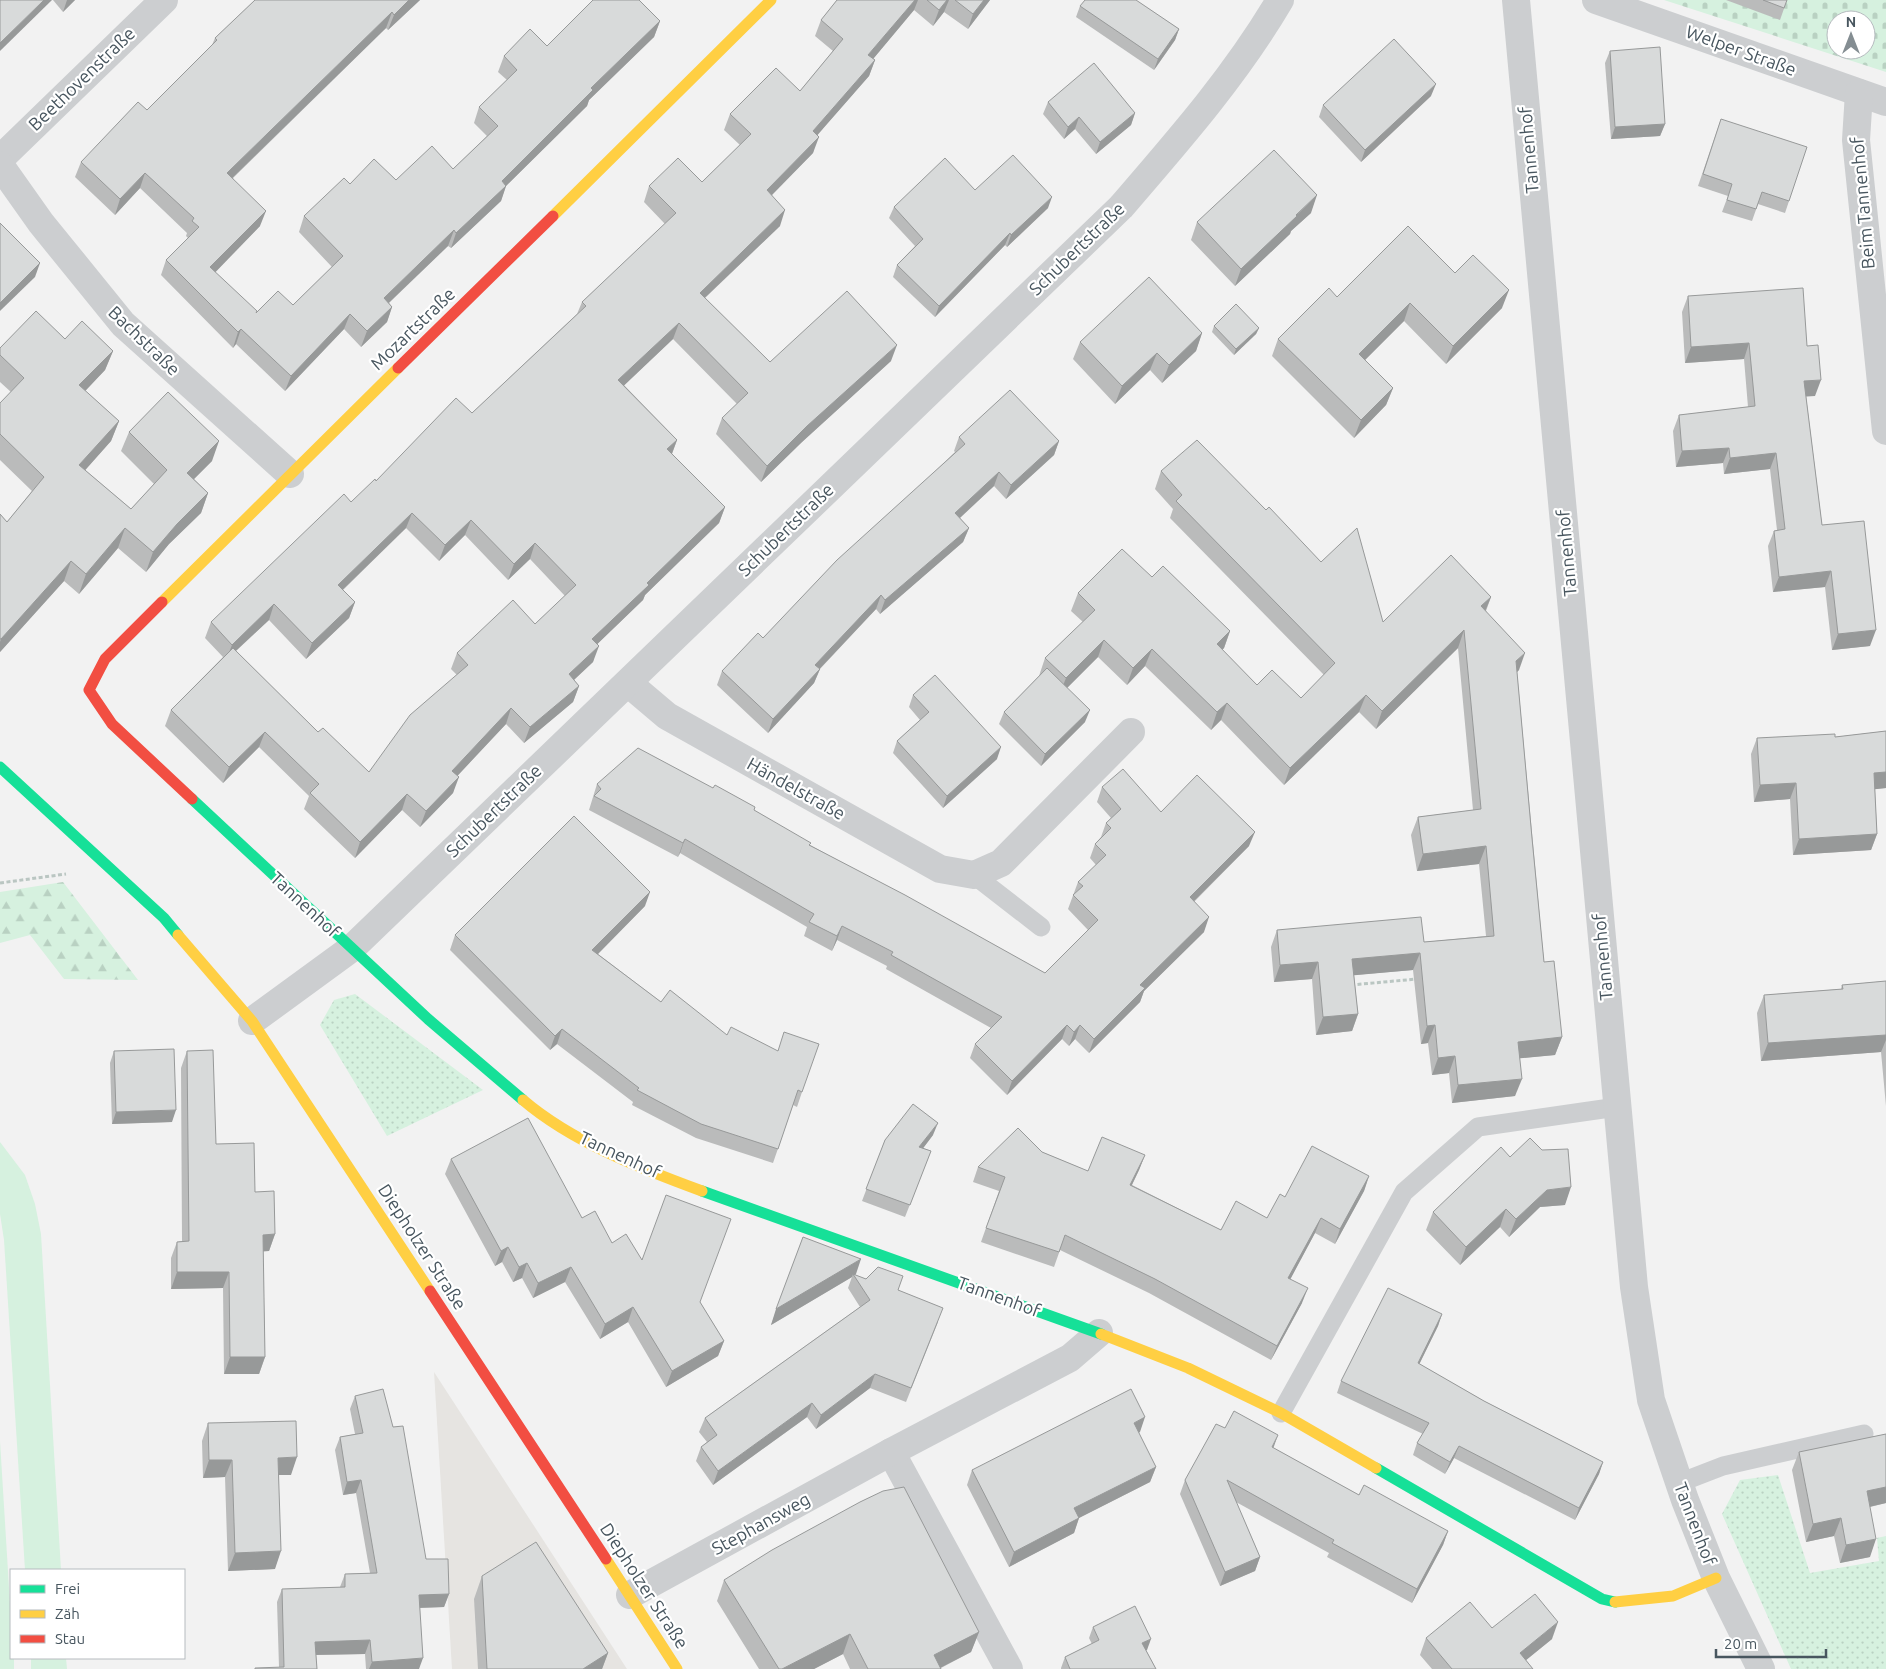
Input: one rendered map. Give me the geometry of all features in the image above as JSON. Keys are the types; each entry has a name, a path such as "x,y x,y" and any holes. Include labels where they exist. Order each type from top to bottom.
{"street":[{"name":"Beethovenstraße","path":"0,159 164,0"},
{"name":"Mozartstraße","path":"90,690 106,659 290,474 771,0"},
{"name":"Schubertstraße","path":"252,1021 352,948 1121,207 1190,128 1261,32 1280,0"},
{"name":"Tannenhof","path":"90,690 112,724 428,1019 540,1115 599,1148 670,1179 1099,1333 1188,1368 1282,1413 1602,1599 1617,1602 1673,1596 1716,1578 1679,1483 1651,1400 1634,1287 1516,0"},
{"name":"Welper Straße","path":"1596,0 1886,102"},
{"name":"Beim Tannenhof","path":"1860,93 1856,140 1886,431"},
{"name":"Bachstraße","path":"0,165 41,223 123,324 290,474"},
{"name":"Händelstraße","path":"628,683 667,716 940,869 974,875"},
{"path":"974,875 1002,864 1131,732"},
{"name":"Diepholzer Straße","path":"0,767 164,918 252,1021 630,1595 676,1669"},
{"name":"Stephansweg","path":"630,1595 891,1452 1070,1358 1099,1333"},
{"path":"891,1452 1008,1669"},
{"path":"1716,1578 1761,1669"}],"lane":[{"name":"Händelstraße","path":"974,875 1040,927"},
{"path":"1282,1413 1404,1192 1478,1127 1617,1107"},
{"path":"1679,1483 1723,1466 1864,1434"}],"path":[{"path":"0,883 109,868"},
{"path":"1345,985 1422,978"}],"shaded area":[{"path":"434,1372 627,1669 452,1669"}],"green space":[{"path":"1664,0 1886,0 1886,72 1849,60 1876,60 1876,10 1826,10 1826,53"},
{"path":"63,882 138,980 64,979 30,935 0,943 0,892"},
{"path":"355,994 483,1090 387,1136 320,1025 334,1000"},
{"path":"0,1142 25,1175 35,1204 41,1234 61,1569 25,1569 4,1240 0,1214"},
{"path":"0,1441 10,1604 10,1659 14,1659 14,1669 0,1669"},
{"path":"1778,1475 1810,1573 1879,1561 1877,1538 1886,1536 1886,1669 1791,1669 1722,1514 1740,1480"},
{"path":"31,1659 66,1659 67,1669 31,1669"}],"building":[{"path":"0,0 44,0 0,43"},
{"path":"255,0 409,0 394,15 392,12 227,173 266,211 210,267 257,311 256,313 278,291 293,305 343,256 304,216 344,178 350,184 374,159 396,180 432,146 453,169 498,126 479,107 517,70 504,56 530,29 547,46 593,0 639,0 660,21 591,88 593,90 502,181 506,186 456,233 454,230 384,298 392,307 367,331 350,314 291,376 241,329 238,332 166,260 199,227 192,221 194,218 145,173 120,199 81,162 138,102 147,110 217,40 215,38"},
{"path":"837,0 915,0 868,55 875,60 813,131 819,137 767,190 785,210 700,293 770,362 847,291 897,345 807,426 767,466 722,418 748,393 679,323 618,380 677,440 667,449 725,507 647,583 649,585 592,639 599,646 569,674 579,686 530,727 511,708 452,771 459,777 426,811 407,794 360,842 310,793 319,784 265,732 229,767 171,710 233,648 318,732 323,728 369,772 410,715 468,665 457,653 513,600 535,624 576,585 535,543 514,564 471,520 445,545 412,513 338,585 355,602 312,643 274,604 232,645 211,622 344,494 351,502 375,479 376,481 456,398 472,413 586,306 582,302 676,213 649,186 678,158 702,182 751,134 730,114 776,68 800,91 843,39 821,20"},
{"path":"927,0 947,0 939,10"},
{"path":"955,0 984,0 973,14"},
{"path":"1085,0 1136,0 1179,29 1158,59 1080,6"},
{"path":"1763,0 1787,0 1784,8"},
{"path":"1394,39 1436,84 1365,150 1323,105"},
{"path":"1660,47 1665,124 1615,127 1610,51"},
{"path":"1094,63 1135,113 1100,142 1079,117 1068,127 1048,102"},
{"path":"1721,119 1807,147 1789,201 1762,192 1756,209 1727,200 1732,184 1703,174"},
{"path":"1274,150 1317,195 1241,269 1197,222"},
{"path":"1013,155 1052,197 1011,235 1010,233 939,306 897,265 923,239 894,207 945,158 975,190"},
{"path":"0,223 40,263 0,303"},
{"path":"1408,226 1455,273 1473,255 1509,290 1453,346 1410,303 1359,354 1393,388 1361,420 1278,339 1329,288 1337,297"},
{"path":"1149,277 1202,333 1169,365 1157,353 1122,386 1080,342"},
{"path":"1803,288 1807,346 1818,345 1821,380 1804,381 1822,525 1864,521 1876,630 1838,634 1831,571 1779,577 1774,531 1785,529 1776,453 1730,458 1729,448 1682,451 1679,415 1755,406 1749,343 1691,347 1688,296"},
{"path":"1236,304 1259,328 1236,349 1214,326"},
{"path":"36,311 65,339 82,321 113,351 79,385 119,421 79,465 131,509 167,470 129,432 168,392 219,441 187,473 208,493 177,524 153,552 125,528 86,574 71,561 0,639 0,514 7,522 44,477 0,434 0,403 24,378 0,355 0,348"},
{"path":"1010,390 1059,441 1011,485 999,472 955,513 969,528 885,600 881,595 815,665 820,669 773,719 722,671 758,633 763,638 837,560 965,444 959,437"},
{"path":"1197,440 1266,510 1269,507 1321,562 1357,528 1383,622 1451,555 1491,597 1481,606 1525,653 1516,661 1532,838 1544,962 1554,961 1562,1037 1518,1042 1522,1079 1458,1085 1455,1056 1438,1058 1435,1025 1427,1026 1420,953 1352,959 1358,1014 1323,1017 1318,962 1280,965 1277,930 1421,917 1424,942 1494,936 1486,846 1423,854 1418,817 1481,809 1464,630 1382,711 1366,695 1290,768 1227,703 1217,712 1152,649 1133,668 1104,640 1066,678 1045,658 1095,610 1078,593 1122,549 1152,577 1163,566 1230,631 1217,644 1257,685 1272,670 1301,698 1335,663 1176,501 1182,495 1161,471"},
{"path":"1047,668 1090,710 1045,754 1004,712"},
{"path":"935,675 1001,747 947,796 897,741 929,712 913,695"},
{"path":"1886,731 1886,772 1874,773 1877,834 1799,839 1796,783 1760,785 1757,738 1835,734 1835,737"},
{"path":"638,748 713,788 715,785 755,807 754,810 811,843 809,845 905,895 1045,973 1098,920 1073,895 1083,886 1078,882 1106,855 1095,844 1111,828 1106,823 1121,809 1102,787 1123,769 1161,812 1197,775 1255,832 1190,897 1209,917 1140,985 1145,988 1094,1039 1080,1025 1074,1032 1067,1025 1012,1081 975,1044 1002,1017 891,955 893,952 842,926 837,936 809,922 814,914 685,839 683,843 594,796 601,789 597,784"},
{"path":"574,816 650,892 592,950 661,1002 670,990 727,1035 731,1027 778,1051 784,1032 819,1044 802,1092 798,1090 778,1149 701,1124 637,1090 639,1088 562,1029 555,1036 455,935"},
{"path":"1886,981 1886,1035 1768,1043 1764,995 1843,989 1842,985"},
{"path":"174,1049 176,1110 116,1112 114,1051"},
{"path":"213,1050 216,1144 254,1143 255,1192 274,1191 275,1234 263,1235 265,1357 230,1357 229,1272 177,1272 177,1242 189,1241 187,1051"},
{"path":"913,1104 938,1123 919,1147 931,1151 910,1205 866,1189 885,1140"},
{"path":"528,1118 582,1218 595,1211 612,1243 626,1234 642,1260 666,1195 731,1219 700,1302 724,1341 672,1371 633,1307 605,1324 571,1267 538,1283 527,1263 519,1267 508,1247 501,1251 451,1159"},
{"path":"1018,1128 1042,1152 1088,1171 1102,1137 1145,1155 1130,1185 1221,1230 1236,1201 1267,1218 1280,1194 1285,1197 1312,1146 1369,1176 1340,1229 1321,1218 1288,1278 1308,1288 1277,1346 1155,1279 1065,1235 1059,1252 986,1228 1005,1177 978,1167"},
{"path":"1530,1138 1542,1150 1568,1149 1571,1187 1547,1190 1516,1219 1506,1209 1466,1247 1433,1212 1501,1147 1510,1157"},
{"path":"803,1237 861,1259 776,1309"},
{"path":"878,1267 903,1276 898,1290 943,1308 911,1388 875,1374 821,1415 812,1403 718,1471 701,1447 717,1435 705,1418 870,1300 853,1274 866,1279"},
{"path":"1388,1288 1442,1314 1418,1363 1484,1401 1603,1462 1579,1508 1459,1446 1450,1462 1417,1443 1429,1423 1341,1381"},
{"path":"383,1389 393,1427 403,1426 426,1559 448,1559 449,1594 419,1595 423,1658 372,1662 370,1640 315,1642 317,1669 255,1669 284,1667 282,1589 345,1587 345,1574 377,1573 361,1480 347,1482 340,1437 363,1433 355,1396"},
{"path":"1131,1389 1145,1417 1134,1423 1156,1467 1074,1508 1079,1518 1014,1552 972,1470"},
{"path":"1234,1411 1278,1435 1272,1447 1359,1495 1364,1485 1448,1531 1417,1589 1332,1543 1334,1540 1227,1480 1260,1557 1225,1572 1185,1480 1216,1424 1225,1428"},
{"path":"296,1421 297,1457 278,1458 281,1551 235,1553 232,1460 209,1460 208,1423"},
{"path":"1886,1434 1886,1487 1867,1491 1876,1539 1846,1545 1841,1518 1813,1524 1799,1452"},
{"path":"904,1487 979,1632 934,1655 941,1669 868,1669 850,1634 779,1669 724,1580 772,1550 860,1502 883,1491"},
{"path":"536,1542 608,1653 583,1669 487,1669 482,1576"},
{"path":"1535,1594 1558,1622 1520,1653 1533,1669 1452,1669 1426,1638 1470,1602 1492,1628"},
{"path":"1135,1606 1151,1639 1142,1643 1156,1669 1070,1669 1065,1657 1099,1640 1093,1627"}],"traffic: fast":[{"path":"0,767 164,918 178,935"},
{"path":"192,799 428,1019 523,1100"},
{"path":"702,1191 1101,1334"},
{"path":"1376,1468 1602,1599 1615,1602"}],"traffic: slow":[{"path":"553,216 771,0"},
{"path":"162,602 398,368"},
{"path":"178,935 252,1021 430,1291"},
{"path":"523,1100 563,1129 608,1153 702,1191"},
{"path":"1101,1334 1188,1368 1281,1413 1376,1468"},
{"path":"606,1559 677,1669"},
{"path":"1615,1602 1673,1596 1716,1578"}],"traffic: jam":[{"path":"398,368 553,216"},
{"path":"162,602 105,659 89,690 112,724 192,799"},
{"path":"430,1291 606,1559"}]}
